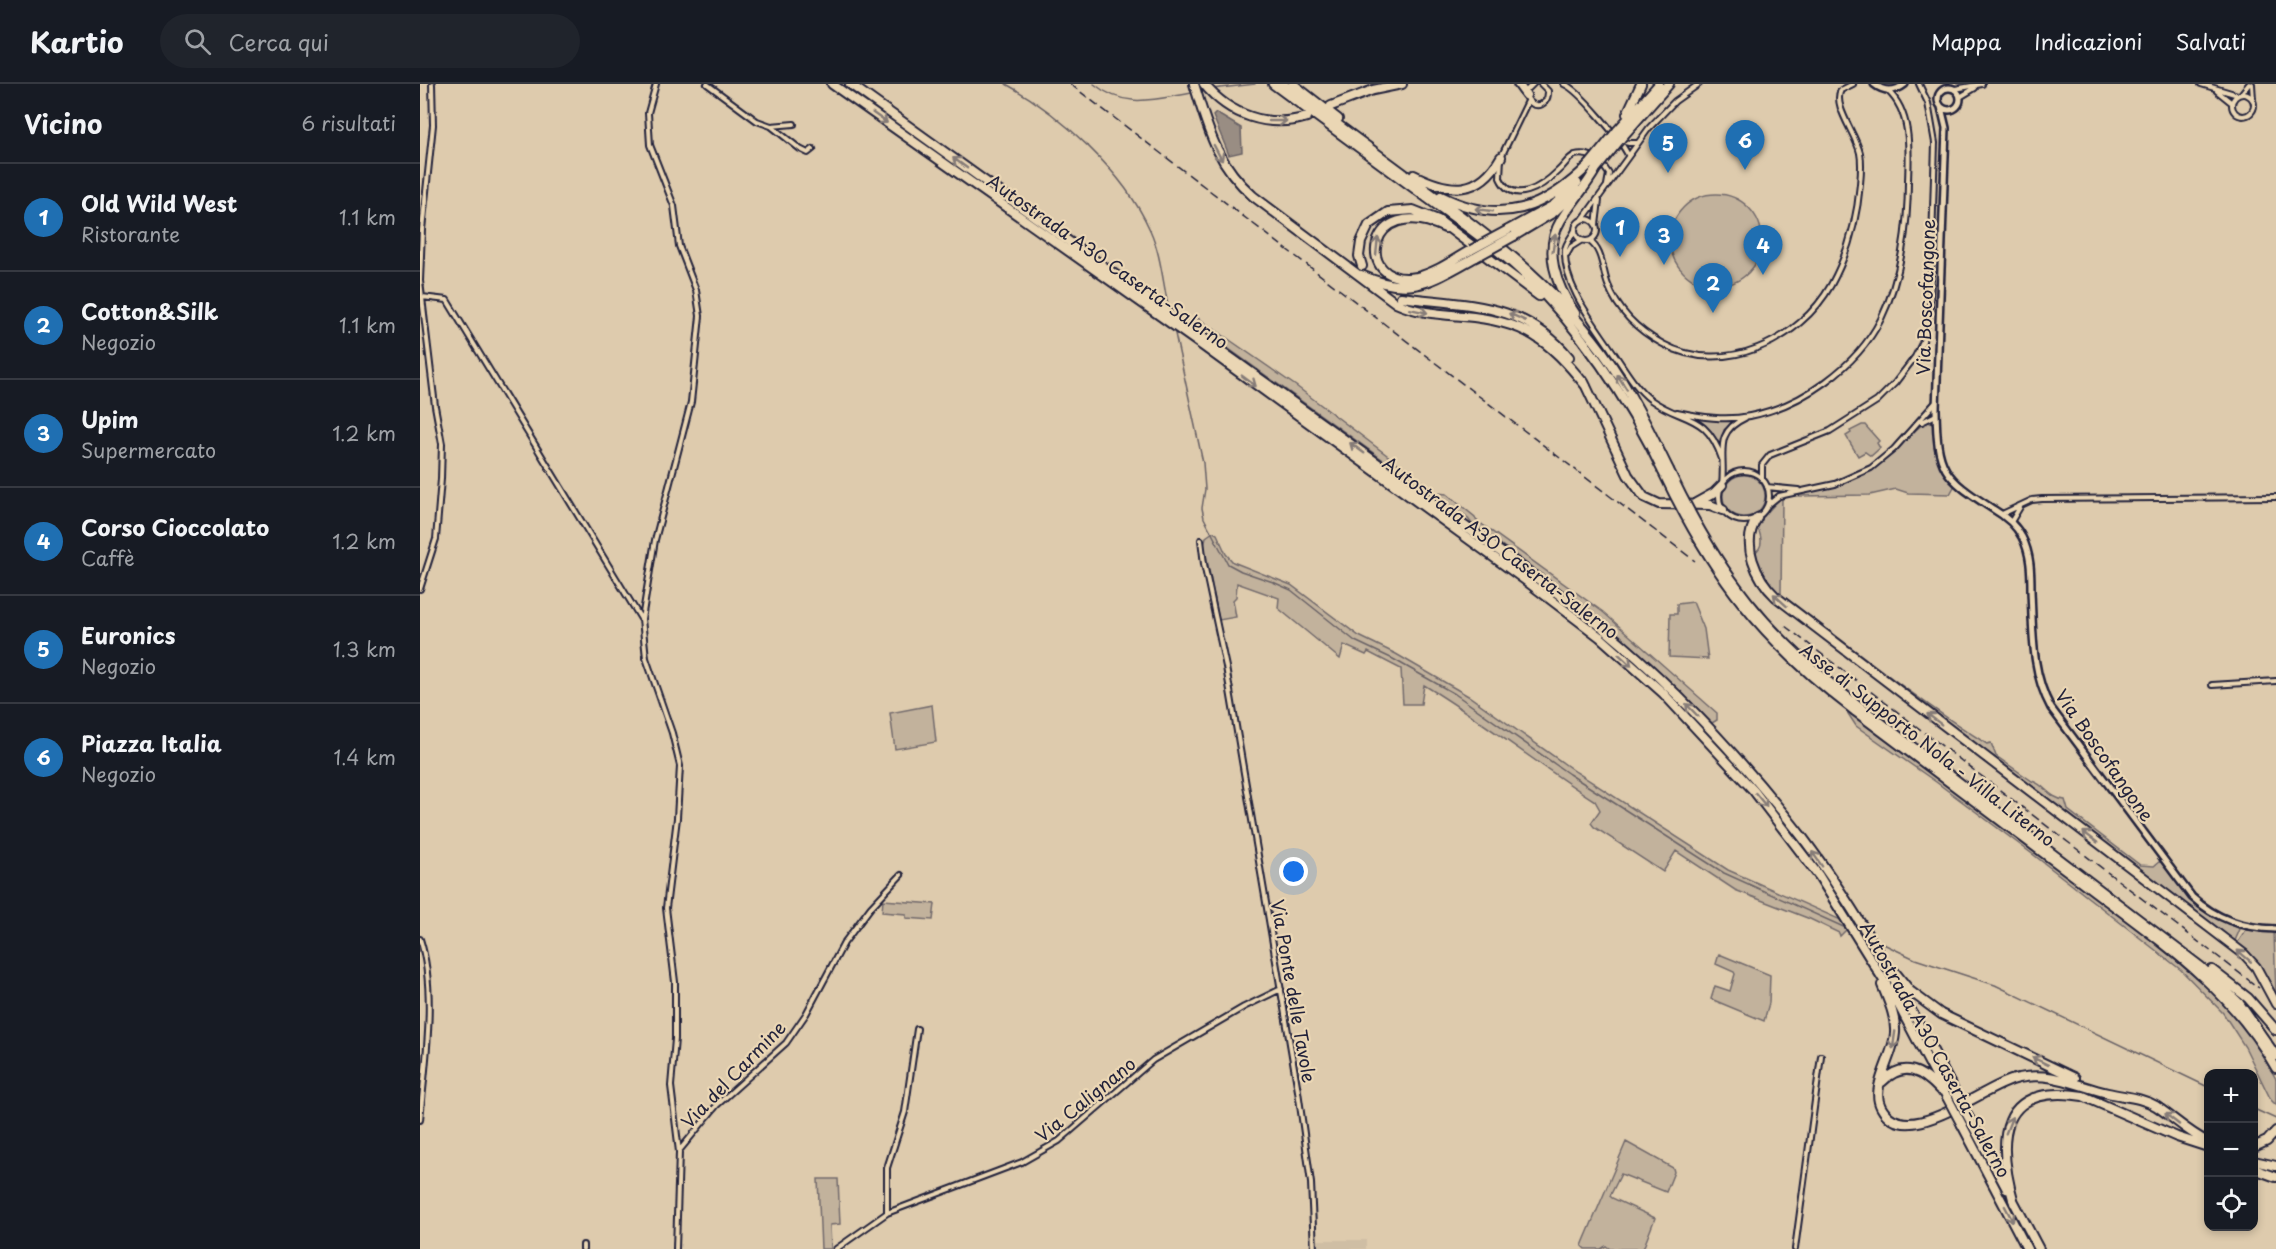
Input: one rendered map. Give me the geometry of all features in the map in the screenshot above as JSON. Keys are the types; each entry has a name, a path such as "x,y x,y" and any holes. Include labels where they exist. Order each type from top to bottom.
{"highway":[{"name":"Autostrada A30 Caserta-Salerno","path":"832,84 1203,346 1516,574 1600,637 1678,709 1732,766 1799,848 1840,908 1874,964 1947,1097 2027,1249"},
{"name":"Autostrada A30 Caserta-Salerno","path":"850,84 1530,573 1604,629 1675,693 1731,751 1803,839 1864,926 1905,997 2039,1249"},
{"path":"1194,84 1215,148 1235,179 1254,196 1380,293 1406,308 1492,320 1523,329 1553,347 1586,386"},
{"path":"1204,84 1214,95 1233,109 1260,120 1289,121 1307,117"},
{"name":"Asse di Supporto Nola - Villa Literno","path":"1273,84 1291,94 1419,184 1506,249 1525,266 1562,304 1602,351 1641,414 1666,471"},
{"name":"Asse di Supporto Nola - Villa Literno","path":"1283,84 1291,94 1503,255 1526,276 1569,324 1633,415 1725,572 1748,603 1800,659 1857,709 2197,971 2234,1006 2260,1041 2276,1068"},
{"path":"1293,84 1451,201"},
{"path":"1331,106 1373,90 1402,84"},
{"path":"1518,84 1527,98"},
{"path":"1619,136 1641,84"},
{"path":"1619,136 1659,84"},
{"path":"1352,271 1386,284 1410,286 1429,282 1474,253 1511,233 1539,222 1562,206 1619,136 1668,84"},
{"path":"1414,175 1443,187 1470,187 1484,179 1496,167 1501,157"},
{"path":"1419,184 1468,207 1492,211 1524,208 1552,197 1593,166"},
{"path":"1593,166 1557,229 1552,248 1552,259 1565,296 1602,351"},
{"path":"1362,266 1359,249 1365,231 1376,219 1388,212 1404,210 1420,212 1438,219 1527,286 1569,324"},
{"path":"1454,233 1430,222 1401,221 1384,228 1378,237 1376,258 1384,270 1406,278 1424,275 1474,253"},
{"path":"1401,297 1478,305 1518,316 1539,328 1559,346 1577,368 1637,491 1659,504 1717,506 1723,510"},
{"path":"1693,504 1708,497 1722,485"},
{"path":"1757,518 1750,534 1752,558 1762,580 1776,597 2244,954 2256,967 2276,1004"},
{"name":"Asse di Supporto Nola - Villa Literno","path":"1857,709 2145,922 2201,967 2227,990 2252,1020 2276,1056"},
{"path":"2145,922 2177,943 2237,990 2264,1014 2276,1030"},
{"path":"1882,955 1910,991 1941,1014 2092,1088"},
{"path":"1874,964 1890,1006 1895,1029 1891,1053 1879,1085 1878,1098 1887,1117 1898,1123 1911,1125 1944,1113 2009,1080 2045,1076 2145,1101 2156,1107 2204,1146"},
{"path":"1879,1085 1893,1073 1915,1071 1927,1077 1947,1097"},
{"path":"2074,1082 2104,1103"},
{"path":"2014,1203 2006,1172 2004,1148 2006,1128 2017,1110 2033,1098 2047,1094 2067,1093 2083,1096 2204,1141"},
{"path":"2258,1145 2267,1141 2276,1132"},
{"path":"2258,1162 2276,1166"},
{"path":"2258,1171 2276,1177"}],"street":[{"path":"420,589 436,539 442,444 435,406 422,297 422,230 433,127 432,84"},
{"path":"656,84 648,113 650,145 674,206 680,246 699,303 699,325 686,424 655,540 642,619 646,658 672,733 680,766 678,810 666,908 675,982 675,1040 671,1086 679,1152"},
{"path":"707,84 757,121 771,126 800,149 808,153 813,149"},
{"path":"1533,84 1527,88 1527,98 1501,157 1500,178 1505,186 1514,192 1525,192 1538,187 1573,156 1581,154 1594,158 1607,168 1609,174 1607,185"},
{"path":"1527,98 1537,106 1546,102 1549,94 1542,84"},
{"path":"1542,84 1550,84"},
{"path":"1564,84 1579,94 1619,136 1629,143 1638,142"},
{"path":"1699,84 1675,100 1628,155 1583,219 1577,223 1566,245 1566,258 1574,287 1584,308 1632,379 1651,400 1697,422 1708,431 1722,459"},
{"path":"1575,230 1577,236 1589,241 1599,252 1602,268 1616,301 1634,324 1663,345 1689,353 1724,357 1752,351 1774,340 1802,320 1823,296 1831,284 1849,241 1856,212 1861,164 1854,135 1840,108 1838,98 1841,90 1853,84"},
{"path":"1867,84 1888,90 1895,90 1905,84"},
{"path":"1762,479 1762,465 1770,455 1830,431 1877,401 1915,357 1923,341 1930,308 1935,143 1928,103 1919,84"},
{"name":"Via Boscofangone","path":"1941,84 1938,101 1946,128 1936,415 1937,446 1941,461 1962,487 2011,522 2020,534 2028,552 2037,672 2050,708 2192,897 2223,919 2248,927 2276,929"},
{"path":"2202,84 2248,95 2253,100"},
{"path":"2211,88 2232,104 2236,113 2247,115 2253,110 2251,84"},
{"path":"2232,104 2251,84"},
{"name":"Via Boscofangone","path":"1940,93 1951,87 1980,85"},
{"name":"Via Boscofangone","path":"1946,128 1953,110 1959,105 1960,98 1980,85"},
{"path":"1951,87 1960,98"},
{"path":"1888,90 1899,104 1905,121 1909,178 1905,231 1886,308 1866,342 1834,374 1788,404 1749,416 1736,423 1725,434 1722,445 1724,472 1719,498 1723,510 1736,520 1747,521 1757,518 1779,496 1847,480 1870,468 1894,449 1929,412 1937,398"},
{"path":"1941,107 1953,110"},
{"path":"771,126 794,124"},
{"path":"1619,136 1628,155"},
{"path":"1589,241 1595,237 1600,195"},
{"path":"1583,219 1593,221 1596,226"},
{"path":"1566,258 1571,247 1582,240"},
{"path":"422,297 447,300 642,619"},
{"path":"1677,412 1711,418 1749,416"},
{"path":"1929,412 1936,415"},
{"path":"1916,426 1936,415"},
{"path":"1929,419 1936,425"},
{"path":"1722,485 1731,475 1750,472 1762,479 1767,486 1768,505"},
{"path":"1767,486 1808,490"},
{"path":"2002,514 2032,500 2042,499 2276,497"},
{"path":"2011,522 2021,507"},
{"name":"Via Ponte delle Tavole","path":"1201,540 1208,586 1226,667 1281,989 1311,1183 1314,1249"},
{"path":"2212,685 2276,681"},
{"name":"Via del Carmine","path":"676,1249 679,1152 717,1105 786,1043 806,1014 844,943 871,907 901,875"},
{"path":"420,939 428,1004 420,1120"},
{"name":"Via Calignano","path":"836,1249 887,1212 1022,1162 1040,1153 1059,1141 1153,1060 1244,1006 1281,989"},
{"path":"887,1212 886,1168 905,1112 917,1029"},
{"path":"1795,1249 1821,1056"}],"shaded area":[{"path":"1216,113 1241,128 1242,152 1229,155 1213,116"},
{"path":"1707,194 1725,194 1742,201 1755,214 1762,231 1762,249 1755,266 1742,279 1725,286 1707,286 1690,279 1677,266 1670,249 1670,231 1677,214 1690,201"},
{"path":"1198,318 1296,386 1437,493 1447,494 1476,520 1603,612 1717,713 1717,720 1712,723 1606,624 1472,524 1466,516 1450,508 1190,321"},
{"path":"1693,417 1737,420 1724,430 1720,445 1708,428"},
{"path":"1927,421 1934,425 1934,442 1944,472 1955,485 1950,494 1908,493 1896,489 1870,495 1799,496 1799,494 1849,481 1872,470 1893,454 1913,432"},
{"path":"1865,425 1879,441 1877,443 1880,448 1871,456 1865,452 1858,456 1846,436 1851,433 1850,431"},
{"path":"1744,475 1759,481 1765,496 1759,511 1744,517 1729,511 1723,496 1729,481"},
{"path":"1782,498 1781,594 1934,709 1987,744 1991,743 1996,756 2041,785 2055,797 2065,800 2068,810 2140,865 2154,866 2160,861 2193,902 2204,911 2240,929 2234,943 1776,593 1765,580 1758,566 1754,553 1759,549 1761,540 1759,531 1755,528"},
{"path":"1213,532 1217,534 1226,554 1233,562 1291,585 1359,636 1396,654 1470,697 1576,772 1728,870 1841,920 1847,929 1840,936 1839,933 1810,919 1735,890 1676,851 1663,872 1594,827 1591,823 1600,810 1595,801 1424,685 1421,704 1403,704 1401,669 1368,652 1366,655 1344,645 1340,659 1278,608 1279,598 1237,583 1236,597 1233,600 1236,617 1219,620 1204,545 1206,537"},
{"path":"1693,602 1704,629 1708,659 1669,657 1670,614 1677,614 1677,604"},
{"path":"932,705 936,742 895,749 890,713"},
{"path":"1847,712 2089,891 2195,974 2223,1000 2252,1037 2276,1079 2276,1105 2271,1100 2258,1069 2256,1069 2245,1047 2223,1013 2181,970 2035,856 1856,726"},
{"path":"883,900 935,904 933,920 906,918 906,914 882,912"},
{"path":"2246,930 2274,932 2276,995 2258,964 2236,945"},
{"path":"1719,954 1770,975 1769,1003 1764,1021 1711,999 1715,986 1730,991 1735,974 1716,964"},
{"path":"1626,1142 1673,1168 1674,1172 1666,1192 1621,1174 1610,1196 1655,1218 1643,1249 1610,1249 1606,1246 1601,1249 1585,1249 1582,1246"},
{"path":"818,1179 838,1179 840,1224 830,1225 831,1249 821,1249"},
{"path":"1316,1240 1366,1240 1366,1249 1318,1249"}],"waterway":[{"path":"1006,84 1048,111 1069,128 1125,187 1154,239 1169,310"},
{"path":"1094,84 1106,92 1129,100 1153,100 1192,93"},
{"path":"1212,89 1255,84"},
{"path":"1174,329 1203,463 1205,489 1202,508 1204,518 1228,564 1291,590 1355,641 1393,659 1455,694 1569,774 1724,873 1848,929"},
{"path":"1875,940 1915,959 1995,985 2204,1085"},
{"path":"2258,1111 2276,1119"}],"railway":[{"path":"1070,84 1695,561"},
{"path":"1785,626 2259,988"}],"place":[{"name":"Piazza Italia","path":"1745,170"},
{"name":"Euronics","path":"1668,173"},
{"name":"Old Wild West","path":"1620,257"},
{"name":"Upim","path":"1664,265"},
{"name":"Corso Cioccolato","path":"1763,275"},
{"name":"Cotton&Silk","path":"1713,313"}]}
